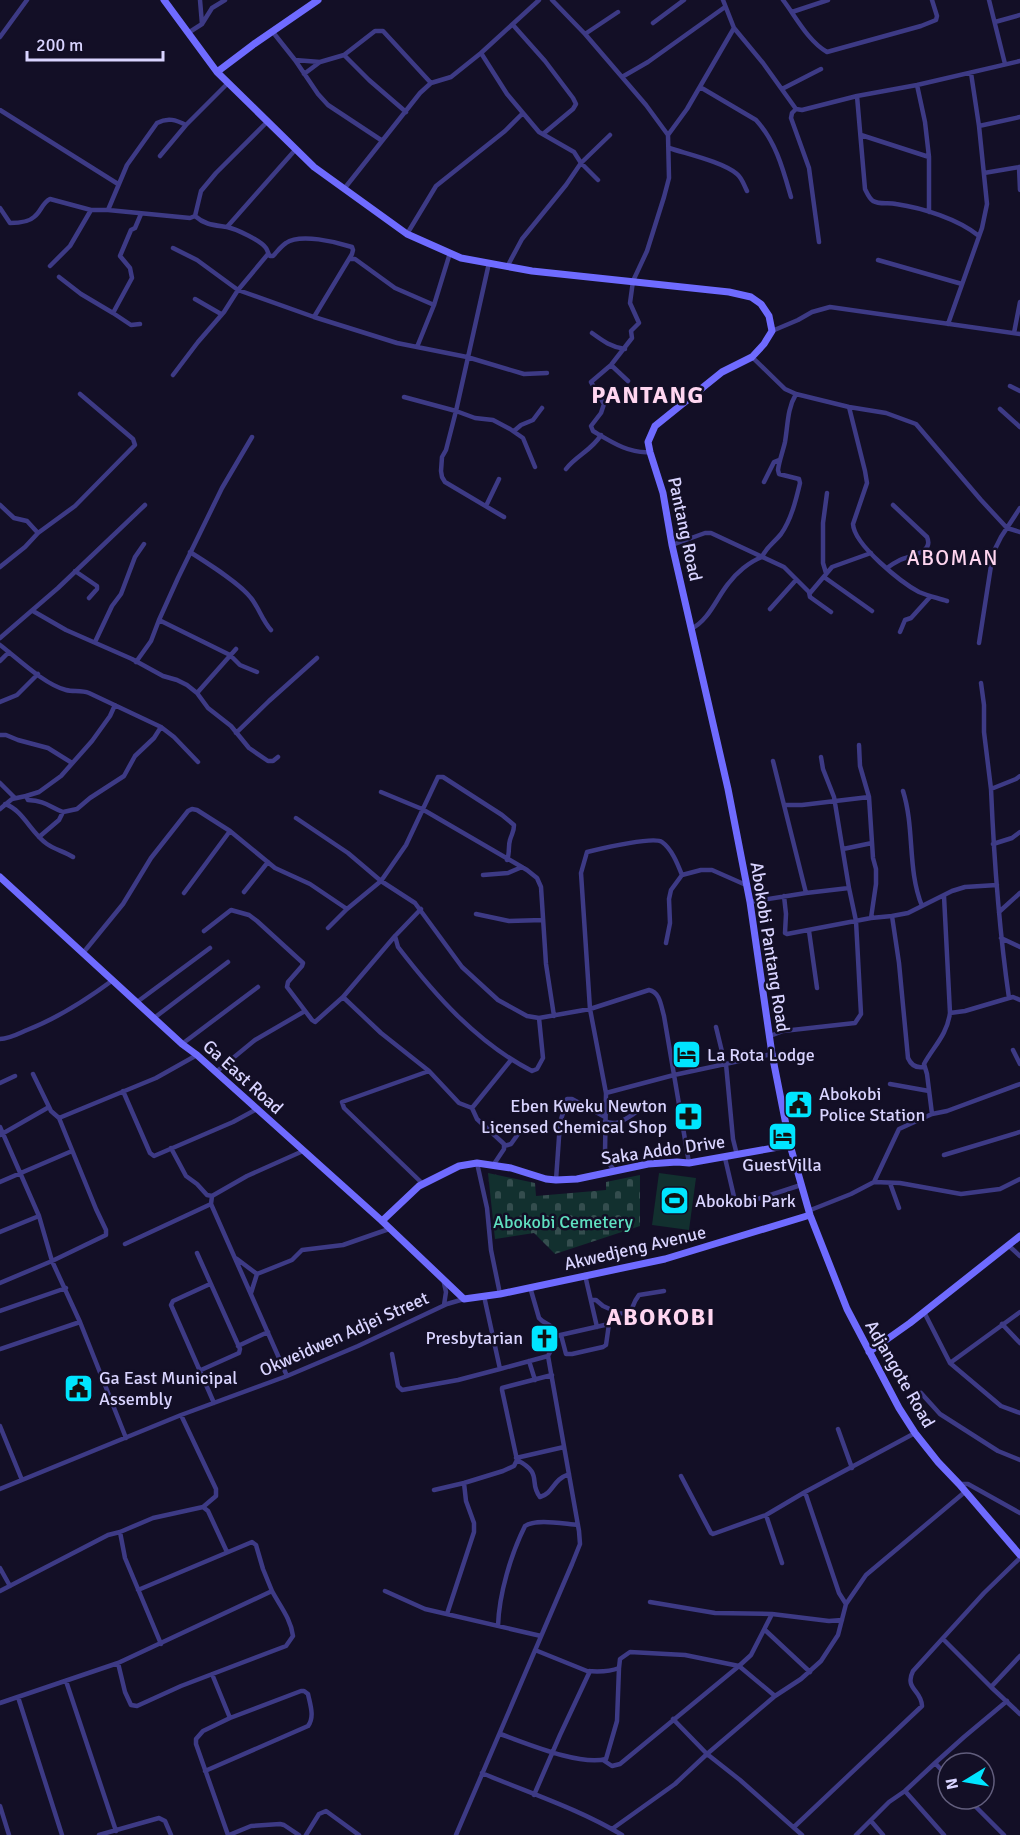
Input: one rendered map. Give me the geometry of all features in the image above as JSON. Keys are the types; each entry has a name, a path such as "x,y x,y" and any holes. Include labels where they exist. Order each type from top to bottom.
{"street":[{"path":"0,37 27,0"},
{"path":"164,0 227,84 314,167 407,234 461,258 507,267 729,292 751,297 766,310 772,331"},
{"path":"200,0 202,24"},
{"path":"188,33 202,24 212,8 225,0"},
{"path":"217,72 318,0"},
{"path":"344,189 381,141 431,83 451,77 539,0"},
{"path":"552,0 622,77 668,135 669,178 647,251 633,281 630,303 639,323 631,331 632,338 625,349 591,382 604,404 601,413 591,426 593,431 625,448 636,452 650,452 648,442 656,426 722,372 752,357 772,331 812,312 830,307 1020,334"},
{"path":"652,23 684,0"},
{"path":"723,0 734,28 796,109"},
{"path":"783,0 814,41 827,52 936,20 932,0"},
{"path":"792,12 828,0"},
{"path":"989,0 1005,63"},
{"path":"622,77 658,56 725,7"},
{"path":"585,34 618,12"},
{"path":"995,22 1020,15"},
{"path":"513,25 545,61 576,104 543,134"},
{"path":"668,135 687,109 734,28"},
{"path":"272,31 328,105 381,141"},
{"path":"304,74 320,62 344,55 375,31 382,31 431,83"},
{"path":"481,53 501,86 539,132 574,152 581,163 598,180"},
{"path":"344,55 405,112"},
{"path":"295,60 320,62"},
{"path":"796,109 808,110 857,96 917,86 1020,61"},
{"path":"782,89 821,69"},
{"path":"948,324 979,236 987,204 971,74"},
{"path":"160,156 186,125 227,84"},
{"path":"917,86 925,122 929,212"},
{"path":"699,87 756,120 764,128 775,147 791,197"},
{"path":"857,96 865,189 873,201 929,212 963,224 979,236"},
{"path":"796,109 791,118 809,168 819,243"},
{"path":"0,110 117,184"},
{"path":"407,234 436,186 505,131 523,113"},
{"path":"979,126 1020,117"},
{"path":"108,210 117,184 127,165 157,123 170,119 186,125"},
{"path":"195,216 201,191 267,122"},
{"path":"507,267 522,239 581,163 610,135"},
{"path":"861,135 928,157"},
{"path":"669,148 734,172 740,177 747,191"},
{"path":"227,227 296,149"},
{"path":"984,173 1019,167 1020,190"},
{"path":"0,208 10,223 33,219 48,200 91,210 190,218 195,216"},
{"path":"50,266 70,246 91,210"},
{"path":"113,313 132,278 130,268 120,256 141,214"},
{"path":"195,216 201,222 227,227 245,234 266,248 268,254"},
{"path":"268,254 273,256 292,240 329,241 352,247 349,259 314,317"},
{"path":"173,248 196,260 238,290 314,317 397,343 467,357 524,374 547,373"},
{"path":"417,347 450,253"},
{"path":"173,375 268,254"},
{"path":"349,259 355,260 395,288 434,304"},
{"path":"878,260 962,284"},
{"path":"489,263 456,411 442,457 441,477 445,482 504,517"},
{"path":"59,278 131,325 140,324"},
{"path":"195,299 221,314"},
{"path":"1014,333 1020,302"},
{"path":"592,333 609,345 625,349"},
{"path":"752,357 785,389 796,394 886,413 916,424 1007,528 1020,532"},
{"path":"611,365 628,381"},
{"path":"1010,386 1020,391"},
{"path":"0,567 25,547 38,532 75,506 135,445 134,439 80,394"},
{"path":"692,629 702,622 732,579 762,557 766,548 784,529 795,503 800,483 799,479 778,473 791,402 796,394"},
{"path":"404,397 475,418 493,420 514,431 522,438 536,467"},
{"path":"849,407 867,483 854,530 871,553 915,590 947,601"},
{"path":"514,431 533,420 542,408"},
{"path":"1000,409 1020,427"},
{"path":"566,469 571,462 595,444 601,435"},
{"path":"136,662 151,641 190,552 222,488 252,437"},
{"name":"Pantang Road","path":"650,452 663,493 672,545 728,789"},
{"path":"764,482 774,462 779,460"},
{"path":"486,506 498,479"},
{"path":"827,493 823,523 825,575 872,611"},
{"path":"0,638 33,611 145,505"},
{"path":"887,568 928,548 929,543 927,537 893,505"},
{"path":"0,506 14,518 27,521 38,532"},
{"path":"979,643 990,578 990,562 1020,508"},
{"path":"672,545 711,533 784,567 809,592 810,597 831,612"},
{"path":"94,642 112,606 121,594 135,557 144,544"},
{"path":"190,552 247,594 271,630"},
{"path":"809,592 832,567 871,553"},
{"path":"75,571 97,586 89,598"},
{"path":"770,609 796,580"},
{"path":"900,632 905,620 911,618 930,597"},
{"path":"33,611 66,630 163,676 177,680 197,693 208,708 231,726 249,748 268,761 279,757"},
{"path":"159,620 230,655 240,665 257,672"},
{"path":"0,645 51,683 65,690 81,690 162,728 198,762"},
{"path":"197,693 236,649"},
{"path":"0,661 9,652"},
{"path":"236,733 317,658"},
{"path":"0,702 17,695 38,674"},
{"path":"981,683 1001,938 1009,998"},
{"path":"0,809 15,798 36,794 51,784 84,750 110,716 115,705"},
{"path":"26,796 28,800 41,800 63,812 77,809 124,776 135,756 162,728"},
{"path":"0,735 48,748 72,763"},
{"path":"859,745 860,766 869,797 876,884 871,918"},
{"path":"770,1036 783,1031 855,1023 861,1014 856,921 833,794 822,769 821,757"},
{"path":"773,761 806,893"},
{"path":"991,789 1020,776"},
{"path":"328,928 381,881 406,845 436,779 443,777 514,825 507,860"},
{"path":"0,783 15,798"},
{"name":"Abokobi Pantang Road","path":"728,789 750,902 772,1054 790,1145 809,1213"},
{"path":"903,791 909,816 916,892 922,906"},
{"path":"381,792 422,809 537,878 540,882 546,964 554,1016"},
{"path":"784,805 869,797"},
{"path":"5,804 13,807 47,844 73,857"},
{"path":"83,953 123,904 151,858 192,809 230,831 286,874 310,884 347,909"},
{"path":"39,837 59,820 63,812"},
{"path":"296,818 348,853 381,881 412,900 421,909 462,967 498,999 527,1016 539,1018 590,1009 649,990 655,991 664,1016 689,1163"},
{"path":"184,893 230,831"},
{"path":"993,844 1012,838 1020,832"},
{"path":"614,1170 607,1161 605,1153 606,1093 590,1009 581,873 587,852 614,845 660,841 676,861 682,875"},
{"path":"843,849 872,843"},
{"path":"244,892 268,862"},
{"path":"483,875 508,873 522,867"},
{"path":"666,943 670,922 671,890 682,875 701,870 712,870 746,885"},
{"name":"Ga East Road","path":"0,877 182,1044 382,1221 465,1299"},
{"path":"784,896 785,933 809,931 908,913 952,891 965,887 997,885"},
{"path":"750,902 849,888"},
{"path":"999,912 1020,893"},
{"path":"932,1114 927,1074 923,1067 949,1022 950,1013 944,896"},
{"path":"204,931 231,910 249,915 257,921 303,963 287,984 315,1022 343,997 421,909"},
{"path":"476,914 509,921 543,920"},
{"path":"892,916 908,1058 911,1064 923,1067"},
{"path":"809,931 817,988"},
{"path":"395,936 398,946 444,1002 474,1032 511,1060 532,1071 537,1070 543,1058 539,1018"},
{"path":"1001,938 1020,947"},
{"path":"137,1002 210,948"},
{"path":"154,1018 228,962"},
{"path":"0,1039 9,1038 42,1024 83,1002 113,980"},
{"path":"182,1044 258,987"},
{"path":"343,997 381,1033 429,1071 459,1102 472,1108 477,1119 504,1146"},
{"path":"950,1013 1013,997 1020,1000"},
{"path":"215,1072 255,1040 305,1011"},
{"path":"716,1028 725,1064 736,1155"},
{"path":"1013,1050 1020,1064"},
{"path":"606,1093 772,1054"},
{"path":"59,1118 156,1078 197,1055"},
{"path":"472,1108 511,1060"},
{"path":"423,1184 344,1108 342,1102 429,1071"},
{"path":"0,1283 104,1237 107,1233 59,1118 51,1112 33,1074"},
{"path":"0,1083 15,1076"},
{"path":"874,1182 899,1129 932,1114 947,1111 1020,1083"},
{"path":"890,1084 929,1091"},
{"path":"123,1091 152,1155 157,1155 227,1125 257,1109"},
{"path":"556,1180 560,1123 567,1099 572,1099 610,1124 621,1122 635,1113"},
{"path":"2,1134 49,1107"},
{"path":"0,1127 39,1216 52,1261 66,1288 126,1438"},
{"path":"504,1146 511,1144 523,1127"},
{"path":"944,1155 1020,1132"},
{"name":"Saka Addo Drive","path":"382,1221 423,1184 459,1166 477,1163 494,1164 546,1179 577,1179 654,1163 689,1163 790,1145"},
{"path":"494,1164 504,1146"},
{"path":"171,1148 186,1176 207,1195 212,1196 247,1176 303,1151"},
{"path":"0,1182 72,1151"},
{"path":"725,1158 735,1201 739,1205 801,1185"},
{"path":"477,1163 487,1208 491,1250 500,1294"},
{"path":"809,1213 874,1182 962,1194 1000,1188 1020,1179"},
{"path":"890,1183 899,1208"},
{"path":"212,1196 211,1204 287,1376"},
{"path":"125,1244 211,1204"},
{"name":"Akwedjeng Avenue","path":"465,1299 500,1294 678,1255 809,1213"},
{"name":"Adjangote Road","path":"809,1213 847,1309 899,1408 938,1462 966,1491 1020,1556"},
{"path":"0,1232 39,1216"},
{"path":"257,1274 292,1260 302,1250 343,1245 389,1229"},
{"path":"869,1352 1020,1236"},
{"path":"1008,1245 1020,1256"},
{"path":"197,1253 238,1346 238,1353 201,1370"},
{"path":"235,1257 257,1274"},
{"path":"251,1293 257,1274"},
{"path":"585,1275 597,1327"},
{"path":"443,1280 446,1292 444,1305"},
{"path":"210,1284 171,1302 214,1402"},
{"path":"530,1287 539,1318 553,1328 568,1354 606,1345 612,1313"},
{"path":"0,1311 66,1288"},
{"path":"591,1300 598,1301 612,1313 628,1314 632,1311 639,1295 663,1291"},
{"path":"484,1296 500,1369"},
{"name":"Okweidwen Adjei Street","path":"0,1489 214,1402 287,1376 358,1346 444,1305 465,1299"},
{"path":"950,1363 1020,1311"},
{"path":"924,1312 950,1363 1001,1406 1020,1413"},
{"path":"0,1349 80,1322"},
{"path":"558,1336 609,1324"},
{"path":"1002,1324 1020,1343"},
{"path":"238,1346 268,1332"},
{"path":"392,1354 398,1386 402,1390 458,1380 548,1356 558,1336"},
{"path":"456,1835 580,1544 548,1356"},
{"path":"530,1361 535,1380"},
{"path":"434,1490 464,1483 514,1466 517,1459 501,1390 552,1375"},
{"path":"921,1393 940,1414 998,1451 1020,1460"},
{"path":"0,1591 108,1535 153,1518 203,1507 216,1496 216,1490 181,1415"},
{"path":"0,1426 22,1480"},
{"path":"838,1429 852,1468"},
{"path":"681,1476 711,1533 716,1533 766,1515 915,1433"},
{"path":"517,1459 564,1447"},
{"path":"517,1459 534,1473 537,1494 540,1497 548,1494 558,1479 569,1474"},
{"path":"447,1614 474,1532 474,1523 466,1502 464,1483"},
{"path":"959,1484 968,1484 1020,1513"},
{"path":"612,1829 675,1784 775,1696 810,1672 821,1661 838,1635 846,1604 866,1575 966,1491"},
{"path":"805,1492 839,1593 846,1604"},
{"path":"203,1507 208,1511 227,1552"},
{"path":"766,1515 782,1563"},
{"path":"498,1626 506,1579 525,1526 536,1522 578,1525"},
{"path":"120,1532 125,1558 161,1644"},
{"path":"118,1663 128,1700 133,1706 145,1704 181,1686 286,1646 293,1636 287,1617 262,1569 254,1543 251,1542 138,1590"},
{"path":"794,1827 922,1706 921,1698 910,1684 910,1677 918,1665 1020,1556"},
{"path":"0,1568 10,1586"},
{"path":"0,1703 118,1663 272,1591"},
{"path":"385,1591 425,1609 541,1636"},
{"path":"650,1602 715,1612 772,1614 829,1621 842,1620"},
{"path":"500,1734 584,1760 603,1760 612,1766 620,1764 751,1655 772,1614"},
{"path":"765,1630 810,1672"},
{"path":"943,1639 1020,1714"},
{"path":"535,1650 590,1671 604,1672 619,1668"},
{"path":"603,1760 606,1759 617,1721 620,1659 630,1652 684,1655 739,1666 775,1696"},
{"path":"991,1687 1020,1656"},
{"path":"534,1795 590,1671"},
{"path":"212,1674 230,1718"},
{"path":"66,1681 116,1831"},
{"path":"205,1771 308,1726 312,1717 308,1694 304,1691 230,1718 203,1731 196,1739 198,1753 228,1835 251,1826 280,1824 299,1835"},
{"path":"18,1698 62,1835"},
{"path":"856,1835 889,1802 905,1791 1007,1701"},
{"path":"673,1719 707,1754 802,1835"},
{"path":"482,1773 569,1808 622,1835"},
{"path":"905,1791 944,1835"},
{"path":"0,1806 9,1835"},
{"path":"306,1835 319,1814 326,1811 359,1835"},
{"path":"980,1811 1004,1835"},
{"path":"99,1835 159,1818 165,1821 171,1835"},
{"path":"871,1821 883,1835"}],"green space":[{"name":"Abokobi Cemetery","path":"488,1173 535,1183 536,1196 606,1190 606,1182 640,1175 640,1226 555,1254 534,1233 495,1239"},
{"name":"Abokobi Park","path":"659,1173 696,1178 689,1230 652,1225"}],"place":[{"name":"La Rota Lodge","path":"686,1055"},
{"name":"Abokobi Police Station","path":"798,1104"},
{"name":"Eben Kweku Newton Licensed Chemical Shop","path":"688,1116"},
{"name":"GuestVilla","path":"782,1136"},
{"name":"Abokobi Park","path":"674,1201"},
{"name":"Presbytarian","path":"544,1338"},
{"name":"Ga East Municipal Assembly","path":"78,1388"}],"district":[{"name":"PANTANG","path":"648,395"},
{"name":"ABOMAN","path":"953,558"},
{"name":"ABOKOBI","path":"661,1317"}]}
